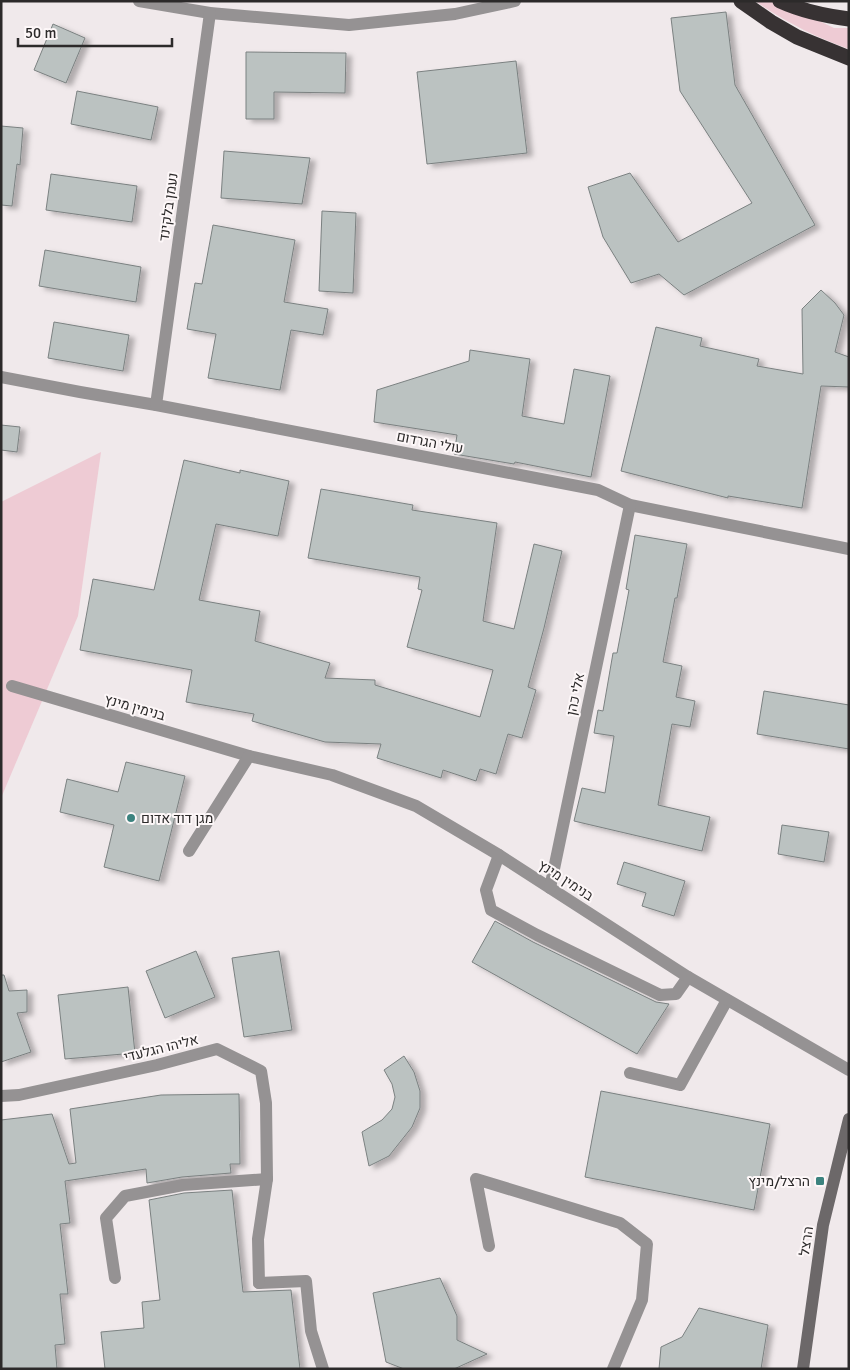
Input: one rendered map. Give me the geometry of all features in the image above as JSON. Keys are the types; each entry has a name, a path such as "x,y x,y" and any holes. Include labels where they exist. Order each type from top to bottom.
{"highway":[{"path":"741,1 797,37 849,58"},
{"path":"780,1 795,8 849,19"}],"main road":[{"name":"הרצל","path":"803,1369 823,1225 849,1119"}],"street":[{"path":"138,1 210,12 349,25 455,14 515,1"},
{"name":"נעמן בלקינד","path":"156,405 210,12"},
{"name":"עולי הגרדום","path":"1,377 598,490 630,505 849,549"},
{"name":"אלי כהן","path":"550,888 630,505"},
{"name":"בנימין מינץ","path":"12,686 249,756 332,775 416,806 499,855 727,1000 849,1070"},
{"path":"188,851 249,756"},
{"path":"499,855 486,890 492,910 545,939 660,995 676,994 688,976"},
{"path":"630,1073 680,1085 727,1000"},
{"name":"אליהו הגלעדי","path":"1,1096 19,1094 158,1065 217,1049 261,1071 266,1103 267,1178 258,1239 259,1283 306,1281 311,1331 323,1369"},
{"path":"115,1278 106,1218 125,1196 184,1185 267,1178"},
{"path":"489,1246 476,1179 620,1223 647,1244 642,1300 613,1369"}],"shaded area":[{"path":"755,1 778,1 834,28 849,28 849,49 800,28"},
{"path":"101,452 78,616 1,798 1,502"}],"building":[{"path":"726,12 735,85 815,225 684,295 659,274 631,283 603,237 588,187 630,173 678,242 752,203 680,91 671,18"},
{"path":"53,24 85,38 66,83 34,70"},
{"path":"246,52 346,53 345,93 274,92 274,119 246,119"},
{"path":"516,61 527,153 427,164 417,72"},
{"path":"77,91 158,107 151,140 71,124"},
{"path":"1,126 23,128 20,165 17,164 12,206 1,205"},
{"path":"224,151 310,158 302,204 221,198"},
{"path":"51,174 137,186 132,222 46,210"},
{"path":"322,211 356,213 353,293 319,291"},
{"path":"213,225 295,240 284,302 328,309 323,335 291,330 280,390 208,378 216,334 187,329 195,283 202,284"},
{"path":"45,250 141,267 136,302 39,286"},
{"path":"821,290 835,303 844,315 835,352 849,357 849,387 821,386 802,508 728,496 728,498 621,471 656,327 702,338 700,346 759,359 757,366 803,374 802,309"},
{"path":"54,322 129,335 123,371 48,358"},
{"path":"470,350 530,359 522,416 564,424 574,369 610,376 591,477 515,462 514,464 454,454 457,435 374,422 377,390 469,361"},
{"path":"1,425 20,427 17,452 1,450"},
{"path":"184,460 240,473 240,470 289,481 278,536 216,524 199,600 260,611 255,641 330,663 325,678 375,680 375,685 480,717 493,670 407,647 422,590 418,589 420,577 308,558 321,489 413,505 412,510 497,523 483,621 514,629 534,544 562,551 528,687 536,690 522,738 508,734 496,774 480,769 476,781 443,770 441,778 377,758 381,744 325,742 252,721 254,714 186,702 192,670 80,650 93,579 154,590"},
{"path":"635,535 687,544 663,662 682,666 676,697 695,701 690,727 672,724 658,805 710,817 702,851 574,821 582,788 605,793 614,736 594,733 598,710 603,711 613,653 617,653 629,590 626,589"},
{"path":"764,691 849,705 849,749 757,734"},
{"name":"מגן דוד אדום","path":"126,762 185,776 159,881 104,867 114,825 60,812 67,779 118,792"},
{"path":"782,825 829,832 824,862 778,854"},
{"path":"624,862 685,881 674,916 642,906 646,893 617,884"},
{"path":"495,921 533,942 656,1002 669,1004 637,1054 472,962"},
{"path":"196,951 215,997 165,1018 146,971"},
{"path":"279,951 292,1030 244,1037 232,958"},
{"path":"1,975 4,975 9,991 27,990 27,1012 17,1013 31,1052 1,1062"},
{"path":"128,987 135,1053 65,1059 58,995"},
{"path":"404,1056 414,1072 420,1091 420,1108 412,1127 389,1156 369,1166 362,1132 382,1120 392,1109 395,1097 392,1084 384,1070"},
{"path":"601,1091 770,1124 754,1210 585,1177"},
{"path":"239,1094 240,1164 230,1164 231,1173 182,1177 147,1183 146,1169 65,1181 70,1223 60,1224 68,1294 60,1294 65,1344 55,1345 57,1369 1,1369 1,1120 52,1114 69,1164 76,1163 70,1109 161,1095"},
{"path":"232,1190 243,1292 291,1290 300,1369 105,1369 101,1332 144,1328 142,1302 160,1300 149,1200 184,1193"},
{"path":"440,1278 457,1316 457,1340 487,1354 454,1369 404,1369 386,1362 373,1293"},
{"path":"699,1308 768,1325 761,1369 659,1369 661,1347 682,1337"}],"place":[{"name":"מגן דוד אדום","path":"131,818"},
{"name":"הרצל/מינץ","path":"820,1181"}]}
